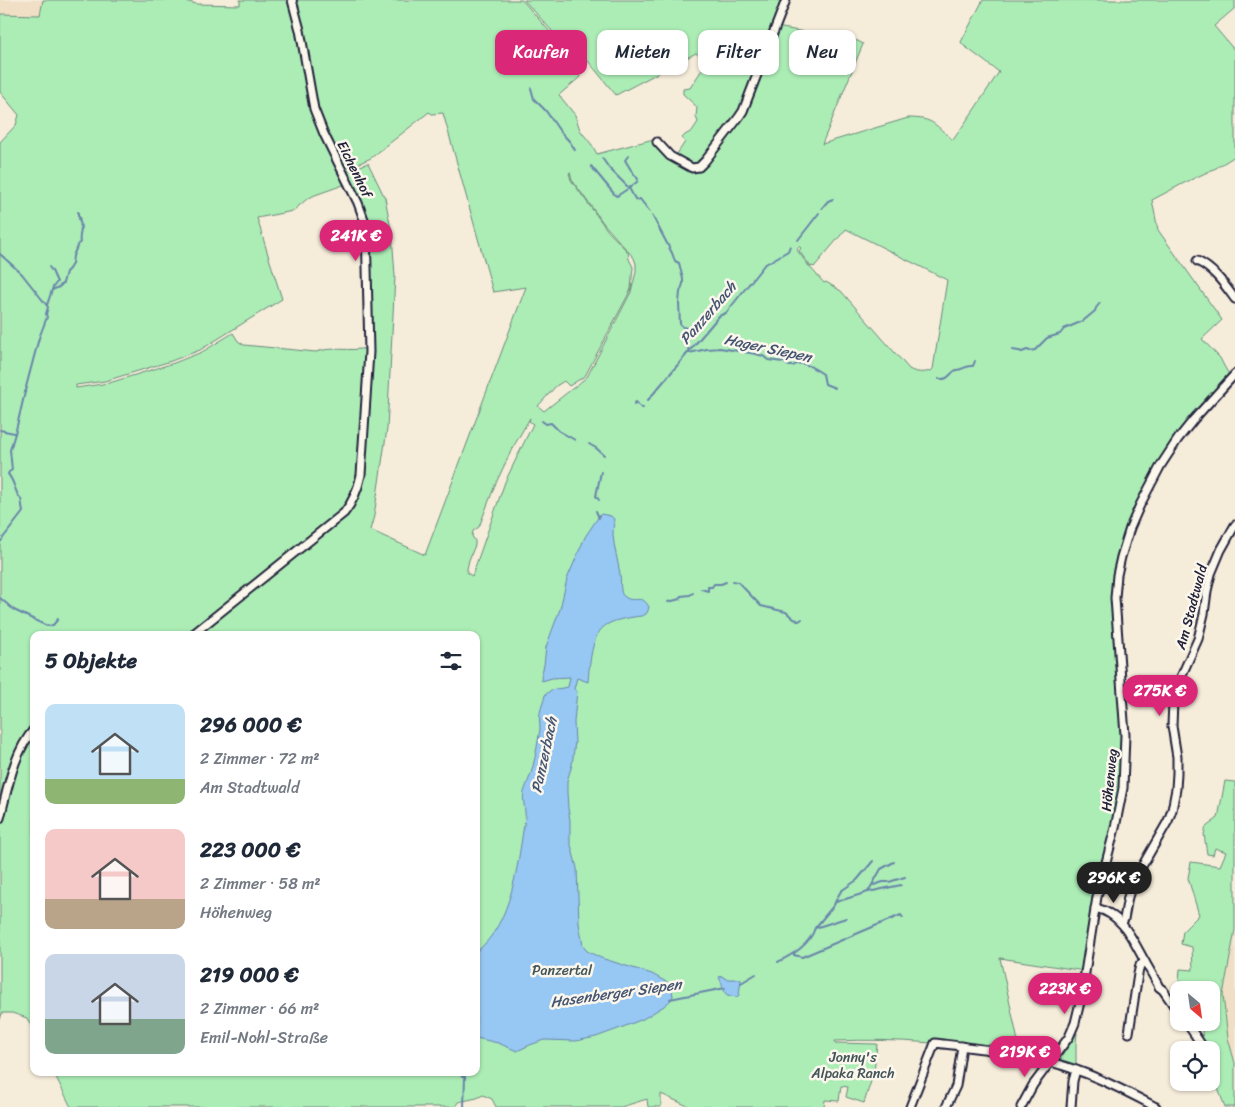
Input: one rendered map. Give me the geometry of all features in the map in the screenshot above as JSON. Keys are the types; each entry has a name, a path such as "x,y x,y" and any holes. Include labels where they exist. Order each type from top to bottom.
{"street":[{"name":"Eichenhof","path":"197,631 344,513 359,486 361,475 370,352 366,225 358,203 324,134 314,109 300,30 292,0"},
{"path":"657,142 670,156 692,168 699,167 743,111 786,0"},
{"path":"1197,261 1207,265 1235,299"},
{"name":"Höhenweg","path":"1021,1107 1033,1085 1069,1037 1075,1024 1081,998 1094,908 1123,788 1125,763 1124,717 1115,598 1121,557 1133,520 1161,465 1194,419 1235,374"},
{"name":"Am Stadtwald","path":"1122,923 1133,882 1168,821 1172,810 1177,772 1177,757 1172,726 1173,701 1176,688 1198,639 1211,574 1221,550 1235,525"},
{"path":"0,818 16,762 24,742 30,734"},
{"path":"1094,908 1108,913 1122,923 1160,987 1170,1000"},
{"path":"1129,1033 1140,965 1145,962"},
{"path":"910,1107 935,1043 1006,1052 1050,1062 1076,1070 1109,1084 1156,1107"},
{"path":"946,1107 956,1086 962,1046"},
{"path":"1071,1107 1076,1070"}],"shaded area":[{"path":"0,0 43,0 40,15 0,14"},
{"path":"1235,930 1235,1063 1228,1038 1223,995"}],"green space":[{"path":"43,0 180,0 197,4 240,5 240,0 290,0 313,112 346,184 307,199 293,211 257,218 282,299 200,350 105,381 76,385 76,388 109,383 174,363 202,352 233,333 238,341 244,345 316,352 328,349 367,348 360,473 354,493 342,513 346,513 360,488 363,470 371,358 368,225 363,209 345,172 368,163 385,198 392,234 395,276 387,429 374,516 370,530 425,555 526,287 493,292 443,113 432,114 429,112 371,158 344,170 323,128 315,106 293,0 522,0 548,30 495,30 495,75 580,75 580,77 559,95 575,115 580,130 597,154 650,140 657,142 669,159 694,173 706,161 703,160 695,165 683,163 675,157 685,142 682,138 692,131 698,122 696,117 697,107 683,94 683,89 690,88 698,75 755,75 742,108 745,110 758,75 779,75 779,30 775,30 776,27 794,30 789,30 789,75 850,75 822,144 908,118 924,119 934,123 953,140 999,72 961,42 983,0 1235,0 1235,8 1214,26 1235,51 1235,156 1216,168 1152,200 1158,230 1222,320 1202,339 1220,358 1231,378 1191,422 1167,455 1145,493 1121,555 1115,597 1124,702 1125,751 1117,816 1095,905 1085,971 1000,958 1021,1055 929,1043 882,1040 835,1041 835,1043 877,1044 874,1072 864,1103 846,1097 848,1087 841,1086 839,1101 825,1100 824,1107 690,1107 661,1094 661,1107 648,1107 647,1099 621,1107 496,1107 492,1099 483,1095 458,1102 455,1107 71,1107 56,1076 480,1076 480,631 202,631 274,574 268,573 192,631 30,631 30,731 19,748 0,812 0,142 16,125 19,115 0,92 0,14 40,15","holes":["570,172 572,180 604,224 634,258 636,272 631,292 587,377 544,411 538,406 556,386 564,381 569,386 585,376 631,289 633,267 628,252 608,231 571,180","846,229 947,280 933,369 922,372 914,371 909,369 841,291 826,282 824,283 797,250 799,246 801,248 799,251 811,267 814,267","530,418 529,421 533,424 505,482 472,576 467,573 467,569 475,545 472,536 473,531 479,527 495,485 512,449"]},
{"path":"524,0 784,0 772,30 698,30 698,55 696,53 688,57 688,30 597,30 597,72 587,62 587,30 551,30"},
{"path":"856,41 863,44 856,61"},
{"path":"600,75 654,75 616,95"},
{"path":"30,737 30,1024 27,1018 12,1013 2,1013 0,1020 0,816 23,747"},
{"path":"1225,781 1235,782 1235,930 1223,995 1228,1038 1235,1063 1235,1107 1225,1107 1219,1091 1220,1041 1203,1041 1202,1031 1220,1031 1220,981 1179,981 1180,969 1193,970 1192,947 1181,944 1183,931 1199,915 1188,878 1191,862 1220,866 1226,852 1215,848 1213,855 1207,854 1204,834 1206,827 1218,818"},
{"path":"1077,1033 1076,1044 1076,1065 1060,1059"}],"water":[{"path":"601,514 611,516 614,519 613,533 624,597 644,601 649,607 642,616 615,621 602,628 596,637 592,649 588,682 577,678 574,689 577,691 574,722 575,742 572,765 567,781 567,792 570,841 577,868 579,923 583,946 587,951 601,958 652,974 670,984 673,996 664,1006 643,1019 596,1037 576,1041 544,1040 517,1051 498,1043 480,1039 480,948 498,925 512,890 525,818 524,792 535,757 540,729 541,708 545,695 551,690 568,687 570,677 552,678 542,681 541,676 546,647 560,609 567,579 585,537"},
{"path":"722,976 726,979 741,979 739,995 737,997 725,993 719,977"}],"waterway":[{"path":"531,88 534,99 546,111 575,150"},
{"path":"602,158 629,188 638,179 625,160 629,155"},
{"path":"591,166 615,195 617,196 629,188 635,199 640,199 650,212"},
{"name":"Panzerbach","path":"822,208 828,201 833,199"},
{"path":"52,290 63,283 66,272 72,264 73,256 80,243 81,226 78,212"},
{"name":"Panzerbach","path":"798,240 819,213"},
{"path":"652,215 675,261 679,263 683,279 679,303 680,324 690,329 683,341 689,350"},
{"name":"Panzerbach","path":"648,400 719,316 726,313 764,265 788,251 790,246"},
{"path":"0,254 22,274 48,307 47,317 39,338 10,450 12,470 8,474 21,499 23,512 3,538"},
{"path":"47,305 53,287 57,282 49,267"},
{"name":"Hager Siepen","path":"1012,350 1022,352 1035,350 1047,338 1060,334 1064,329 1083,321 1095,311 1100,303"},
{"name":"Hager Siepen","path":"689,353 720,348 756,354 768,360 783,362 789,366 804,364 823,374 825,384 835,388"},
{"name":"Hager Siepen","path":"939,379 947,378 956,370 973,366 975,361"},
{"name":"Panzerbach","path":"634,404 636,402 643,408"},
{"path":"542,421 546,424 551,423 559,431 575,440"},
{"path":"0,430 14,433"},
{"path":"589,444 604,455"},
{"name":"Panzerbach","path":"599,500 596,496 601,472"},
{"name":"Panzerbach","path":"596,511 599,518"},
{"path":"733,581 738,582 761,606 786,612 797,621 802,619"},
{"path":"701,589 708,591 708,587 726,582"},
{"path":"668,602 693,593"},
{"path":"0,598 14,610 47,626 53,625 58,619"},
{"name":"Hasenberger Siepen","path":"778,962 805,945 815,928 834,905 841,891 857,880 873,861"},
{"path":"868,892 881,869 894,862"},
{"path":"874,885 905,877"},
{"path":"836,902 868,892 901,885"},
{"path":"794,954 802,957 901,915 903,918"},
{"path":"815,928 846,918"},
{"name":"Hasenberger Siepen","path":"741,983 756,974"},
{"name":"Hasenberger Siepen","path":"670,999 725,988"},
{"name":"Panzerbach","path":"463,1076 465,1077 464,1107"}],"park label":[{"name":"Panzertal","path":"562,970"},
{"name":"Jonny's Alpaka Ranch","path":"853,1066"}]}
